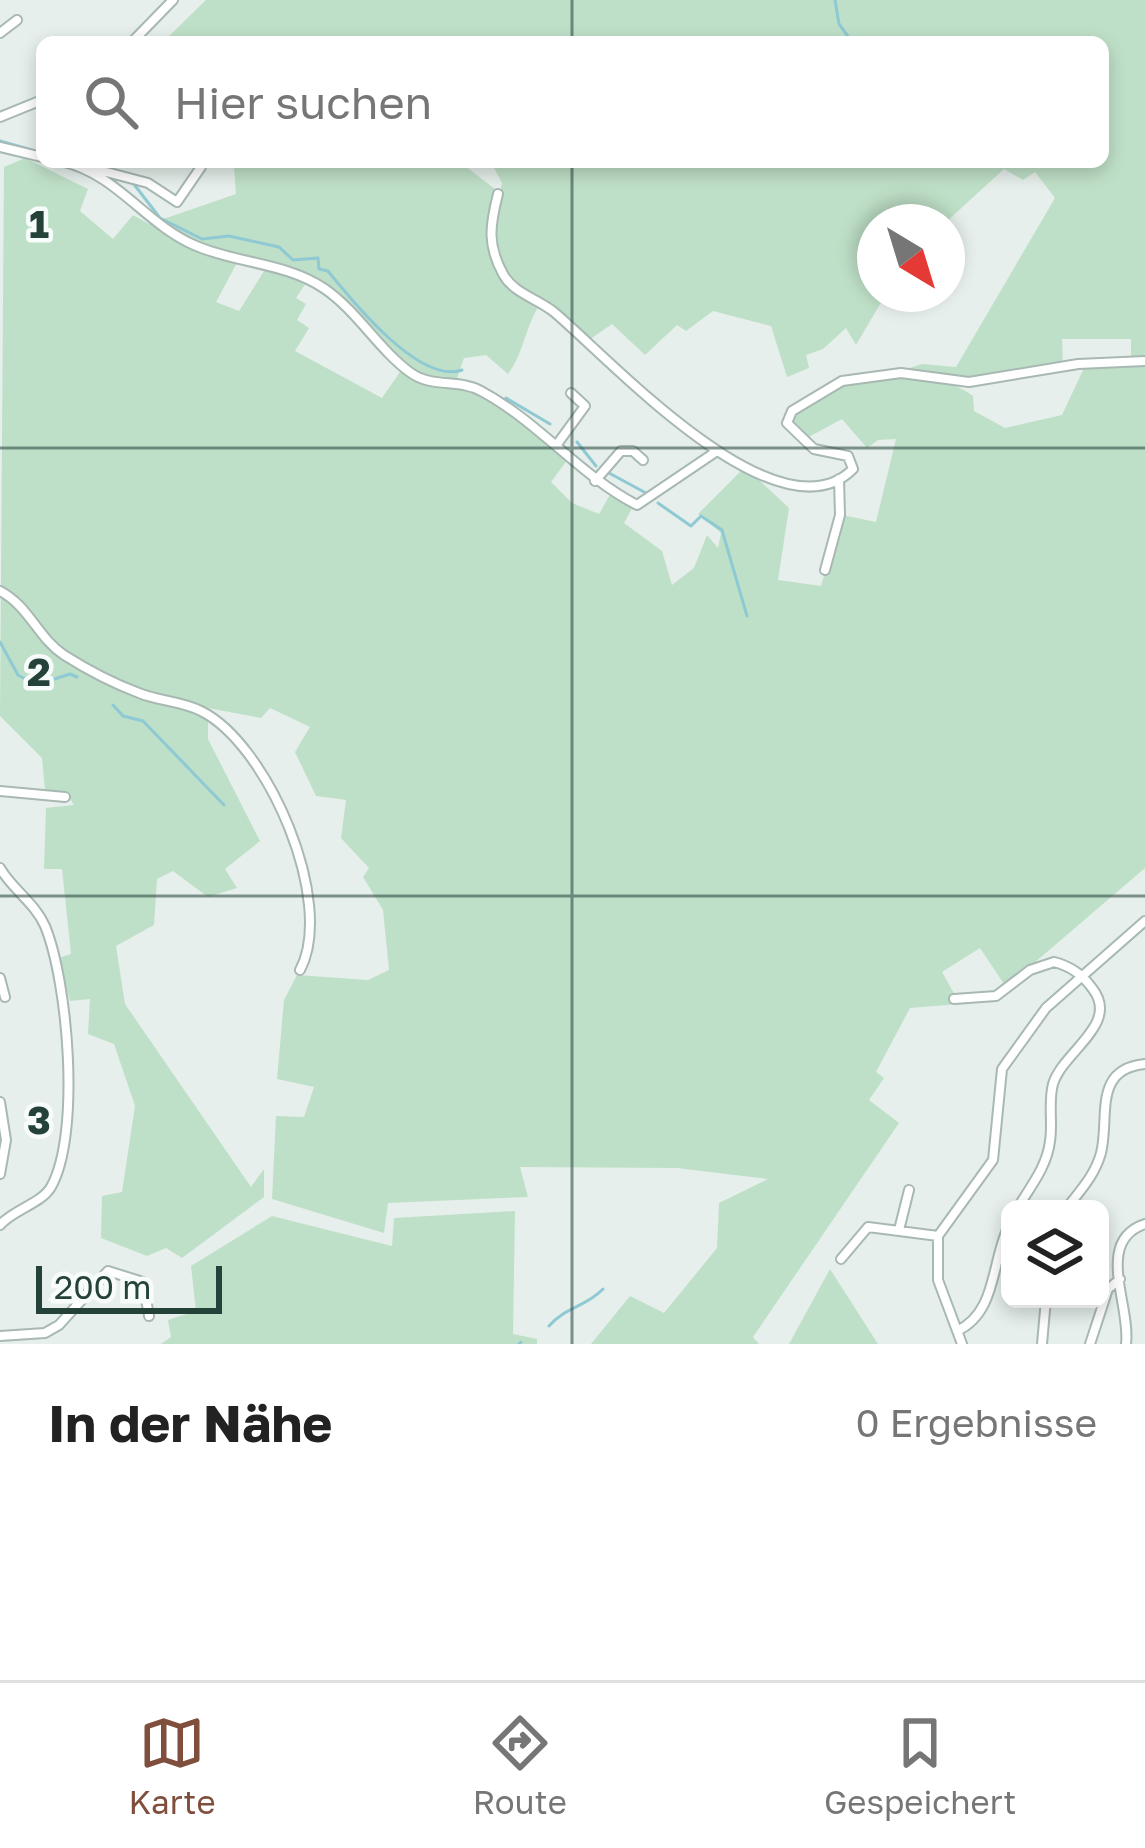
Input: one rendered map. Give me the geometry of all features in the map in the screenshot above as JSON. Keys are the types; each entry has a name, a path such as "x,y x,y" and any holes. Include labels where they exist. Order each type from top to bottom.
{"street":[{"path":"138,36 173,0"},
{"path":"0,33 17,20"},
{"path":"0,117 36,102"},
{"path":"0,147 36,156"},
{"path":"85,168 152,220 194,245 262,261 324,289 417,378 476,388 558,443 595,481 637,505 717,452"},
{"path":"88,168 148,183 177,202 200,168"},
{"path":"499,194 489,230 492,251 509,284 552,310 688,433 783,484 839,479 853,469 852,459 804,443 790,430 792,411 842,381 901,373 969,382 1078,364 1145,362"},
{"path":"558,443 585,406 572,393"},
{"path":"595,481 621,451 633,451 643,460"},
{"path":"825,570 840,515 839,479"},
{"path":"0,591 18,600 61,653 139,693 203,711 260,770 299,851 310,930 300,970"},
{"path":"0,791 64,797"},
{"path":"0,868 44,922 61,982 72,1107 69,1137 48,1192 0,1225"},
{"path":"962,1344 938,1280 938,1236 993,1160 997,1096 1011,1050 1046,1008 1145,921"},
{"path":"954,999 996,996 1042,963 1066,965 1098,994 1099,1020 1057,1074 1048,1152 1022,1200"},
{"path":"0,978 5,997"},
{"path":"1072,1200 1100,1159 1108,1085 1118,1073 1145,1064"},
{"path":"0,1102 6,1140 0,1174"},
{"path":"899,1230 909,1190"},
{"path":"1126,1344 1129,1316 1120,1280 1119,1244 1145,1224"},
{"path":"841,1259 868,1228 938,1236"},
{"path":"957,1331 978,1319 986,1306 1001,1244"},
{"path":"0,1336 45,1333 59,1325 108,1271 143,1282 149,1316"},
{"path":"1090,1344 1108,1289 1120,1280"},
{"path":"1042,1344 1045,1308"}],"green space":[{"path":"206,0 1145,0 1145,360 1131,362 1131,339 1062,339 1063,367 971,380 900,371 922,364 956,367 1055,198 1035,172 1023,180 1004,169 965,205 857,204 857,312 875,312 856,345 846,328 823,349 806,355 809,368 787,377 771,326 713,311 686,331 677,325 645,355 612,324 586,342 552,309 510,283 492,248 509,285 540,304 508,374 486,355 464,358 455,384 476,388 570,456 551,482 572,503 599,514 611,493 634,505 624,523 662,551 672,585 694,568 707,535 718,548 721,533 698,514 745,467 789,508 778,580 821,586 842,515 876,522 896,439 878,440 867,448 842,419 803,440 790,422 793,414 836,386 891,375 944,382 973,396 974,411 1005,428 1062,415 1085,366 1145,362 1145,868 1006,987 980,948 942,972 960,1004 910,1008 876,1072 884,1078 869,1100 899,1123 753,1337 759,1344 591,1344 630,1296 664,1313 717,1248 719,1203 768,1179 677,1168 520,1167 528,1197 388,1203 384,1233 272,1199 276,1116 304,1117 314,1087 277,1079 284,1000 297,975 368,980 389,970 383,910 363,877 369,868 341,838 346,800 316,796 295,752 310,727 270,708 261,718 208,708 208,739 260,841 225,869 237,888 208,897 173,871 157,879 154,925 116,946 125,1004 251,1187 264,1169 264,1197 182,1258 166,1248 147,1256 101,1238 102,1196 122,1192 135,1106 114,1044 88,1034 90,999 70,1001 58,958 71,954 62,869 44,869 46,808 74,805 66,792 45,790 42,758 0,716 4,167 25,158 36,168 88,189 80,211 113,239 133,215 149,224 236,194 234,168 468,168 500,193 502,183 494,168 1109,168 1109,36 169,36","holes":["239,259 266,268 239,311 216,302","306,283 359,321 402,369 382,398 295,351 309,328 297,320 306,304 296,298"]},
{"path":"515,1211 513,1334 537,1339 537,1344 161,1344 171,1337 168,1320 196,1311 191,1266 272,1216 392,1246 394,1218"},
{"path":"830,1269 878,1344 789,1344"}],"waterway":[{"path":"835,0 839,24 848,36"},
{"path":"0,141 36,151"},
{"path":"133,183 160,218 202,239 229,236 279,247 293,260 318,258 319,269 328,271 370,320 408,353 445,371 462,370"},
{"path":"506,398 550,424"},
{"path":"577,442 596,466"},
{"path":"609,473 646,493"},
{"path":"658,503 691,526 701,516 722,530 747,616"},
{"path":"0,642 18,675 36,685 70,674 77,677"},
{"path":"113,705 123,716 143,721 224,805"},
{"path":"549,1326 603,1289"}]}
